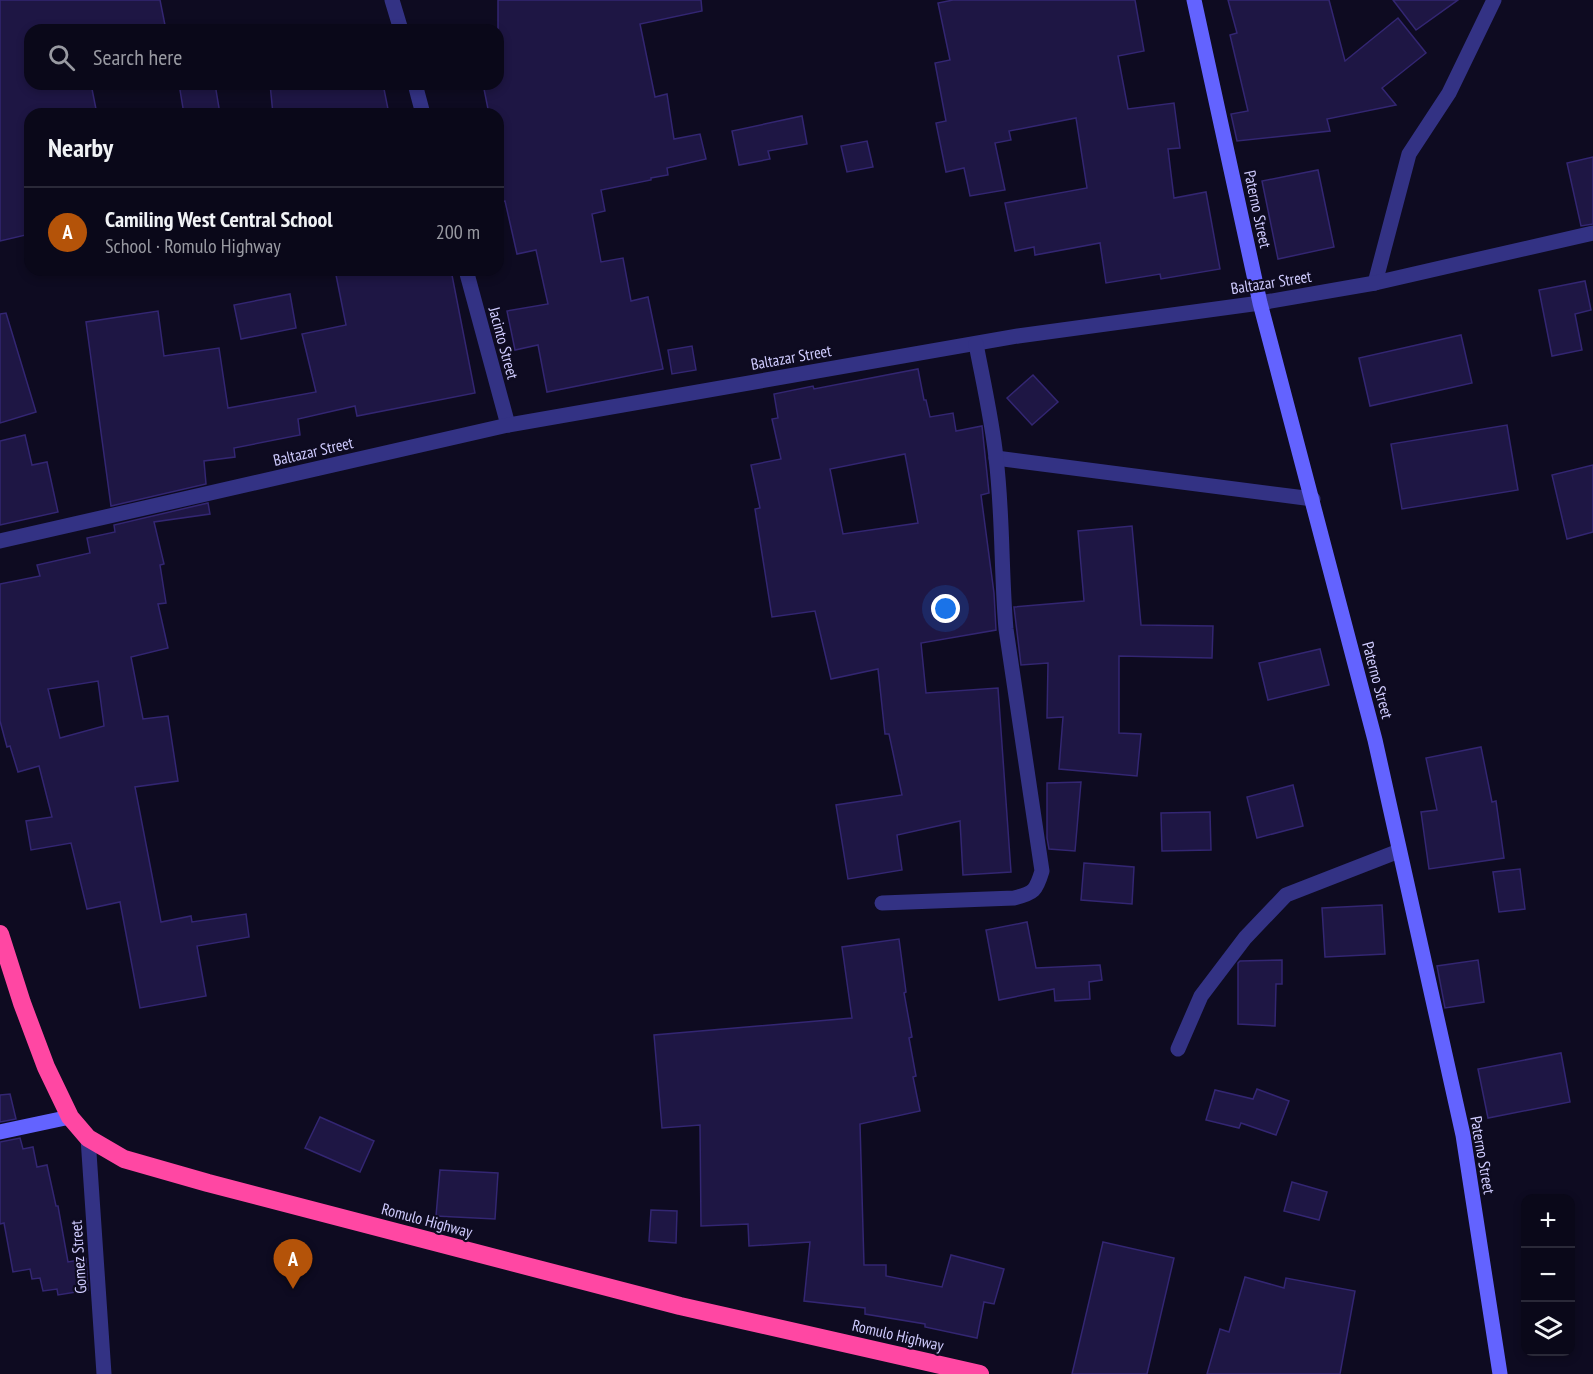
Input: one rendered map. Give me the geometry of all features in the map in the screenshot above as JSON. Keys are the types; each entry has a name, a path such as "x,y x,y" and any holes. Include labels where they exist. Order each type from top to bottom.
{"highway":[{"name":"Romulo Highway","path":"0,934 46,1067 70,1117 88,1138 124,1159 680,1306 980,1374"}],"street":[{"path":"393,0 399,24"},
{"name":"Paterno Street","path":"1194,0 1260,303 1375,740 1463,1135 1500,1374"},
{"path":"1375,283 1409,154 1449,93 1494,0"},
{"path":"417,90 421,108"},
{"name":"Baltazar Street","path":"0,541 508,425 1029,334 1260,303 1375,283 1593,233"},
{"name":"Jacinto Street","path":"468,276 508,425"},
{"path":"882,903 1014,898 1030,894 1038,884 1042,871 1006,629 996,458 976,344"},
{"path":"996,458 1313,499"},
{"path":"1178,1049 1201,996 1245,938 1286,896 1399,850"},
{"path":"0,1132 70,1117"},
{"name":"Gomez Street","path":"88,1138 104,1374"}],"building":[{"path":"0,0 160,0 165,24 24,24 24,90 92,90 96,108 24,108 24,235 0,241"},
{"path":"498,0 701,0 702,11 640,24 655,97 667,94 674,139 700,134 706,159 667,168 668,175 601,190 605,211 592,214 601,262 623,258 631,301 648,297 663,369 547,392 538,345 515,350 507,311 548,304 536,250 517,254 504,201 504,108 488,108 484,90 504,90 504,24 498,24"},
{"path":"953,0 1135,0 1144,51 1118,56 1128,109 1174,103 1180,148 1168,149 1174,198 1206,192 1220,269 1161,279 1160,274 1106,283 1100,243 1035,255 1034,247 1015,251 1005,203 1087,188 1076,118 1009,131 1011,140 995,143 1005,190 970,196 964,168 946,172 936,123 946,121 935,63 950,60 938,3"},
{"path":"1228,0 1329,0 1345,61 1398,18 1426,53 1382,88 1396,105 1327,119 1330,131 1237,141 1231,114 1248,111 1230,35 1237,33"},
{"path":"1393,0 1458,0 1416,30"},
{"path":"180,90 216,90 219,108 183,108"},
{"path":"271,90 384,90 388,108 272,108"},
{"path":"802,116 807,144 768,151 770,159 739,165 732,131"},
{"path":"867,141 873,167 847,172 841,146"},
{"path":"1593,157 1593,224 1581,226 1567,163"},
{"path":"1318,170 1334,247 1278,259 1262,181"},
{"path":"336,276 452,276 475,393 357,416 355,406 298,419 300,435 234,448 235,457 204,461 206,484 111,506 86,322 158,311 164,356 219,348 228,408 316,392 302,334 346,325"},
{"path":"1585,281 1591,310 1575,314 1582,350 1552,356 1539,290"},
{"path":"290,294 296,328 241,339 234,305"},
{"path":"6,313 36,412 0,423 0,314"},
{"path":"1461,335 1472,383 1370,406 1359,358"},
{"path":"692,346 696,370 672,374 668,350"},
{"path":"918,369 930,417 953,413 956,431 982,426 989,493 981,495 994,593 996,630 921,643 926,693 998,688 1011,872 963,875 960,821 897,835 902,870 848,879 836,805 902,795 889,734 885,734 878,669 831,679 815,611 772,617 755,509 760,508 751,465 781,459 772,419 778,418 774,394 813,386 814,389","holes":["905,454 918,523 843,534 830,469"]},
{"path":"1033,375 1058,402 1032,425 1007,398"},
{"path":"1507,425 1518,490 1402,509 1391,444"},
{"path":"25,435 32,465 47,462 58,512 0,525 0,441"},
{"path":"1593,465 1593,532 1567,539 1552,475"},
{"path":"208,503 210,514 154,522 164,564 160,565 166,603 158,604 168,648 131,657 143,719 168,716 178,781 135,787 161,922 191,916 192,922 246,914 249,937 197,946 206,996 140,1008 120,902 87,909 71,843 31,850 26,821 52,817 39,766 18,772 10,746 7,747 0,721 0,584 40,576 37,565 90,553 87,538 115,532 114,525","holes":["98,681 104,726 60,738 48,689"]},
{"path":"1132,526 1141,625 1213,626 1212,658 1119,656 1119,733 1141,734 1137,776 1059,769 1063,717 1047,718 1048,663 1021,665 1014,607 1084,601 1078,531"},
{"path":"1320,649 1329,685 1268,700 1259,663"},
{"path":"1481,747 1492,802 1496,801 1504,858 1429,869 1421,812 1437,810 1426,758"},
{"path":"1081,782 1075,851 1049,849 1047,783"},
{"path":"1293,785 1303,826 1257,838 1247,797"},
{"path":"1210,812 1211,850 1162,851 1161,813"},
{"path":"1084,863 1134,867 1132,904 1081,900"},
{"path":"1520,869 1525,909 1499,912 1493,872"},
{"path":"1382,905 1385,954 1325,957 1322,908"},
{"path":"1027,922 1036,968 1100,965 1102,980 1089,982 1090,999 1055,1001 1054,989 999,1000 986,930"},
{"path":"899,939 906,992 904,993 912,1037 909,1038 916,1076 913,1077 920,1111 860,1124 864,1265 886,1265 886,1276 942,1287 951,1255 1004,1269 994,1304 984,1302 977,1338 925,1327 925,1324 865,1314 865,1308 804,1301 810,1242 749,1246 748,1224 701,1226 700,1125 662,1128 654,1035 852,1018 842,947"},
{"path":"1282,960 1282,984 1276,984 1275,1026 1238,1024 1238,963 1240,961"},
{"path":"1478,960 1484,1002 1445,1008 1437,966"},
{"path":"1561,1053 1570,1102 1488,1118 1478,1069"},
{"path":"1257,1089 1289,1101 1276,1135 1241,1123 1239,1128 1206,1120 1215,1090 1253,1099"},
{"path":"10,1094 16,1119 0,1122 0,1095"},
{"path":"320,1117 374,1141 360,1172 305,1148"},
{"path":"20,1138 23,1149 33,1147 37,1167 47,1165 56,1206 58,1206 68,1262 86,1259 88,1290 58,1295 57,1289 43,1291 40,1278 32,1279 30,1269 13,1272 4,1223 0,1224 0,1142"},
{"path":"440,1170 498,1173 495,1219 436,1216"},
{"path":"1292,1182 1327,1192 1319,1220 1284,1211"},
{"path":"651,1210 677,1211 676,1243 649,1241"},
{"path":"1103,1242 1174,1258 1147,1374 1072,1374"},
{"path":"1245,1277 1284,1288 1286,1278 1355,1291 1340,1374 1207,1374 1220,1329 1229,1332"}],"place":[{"name":"Camiling West Central School","path":"293,1289"}]}
